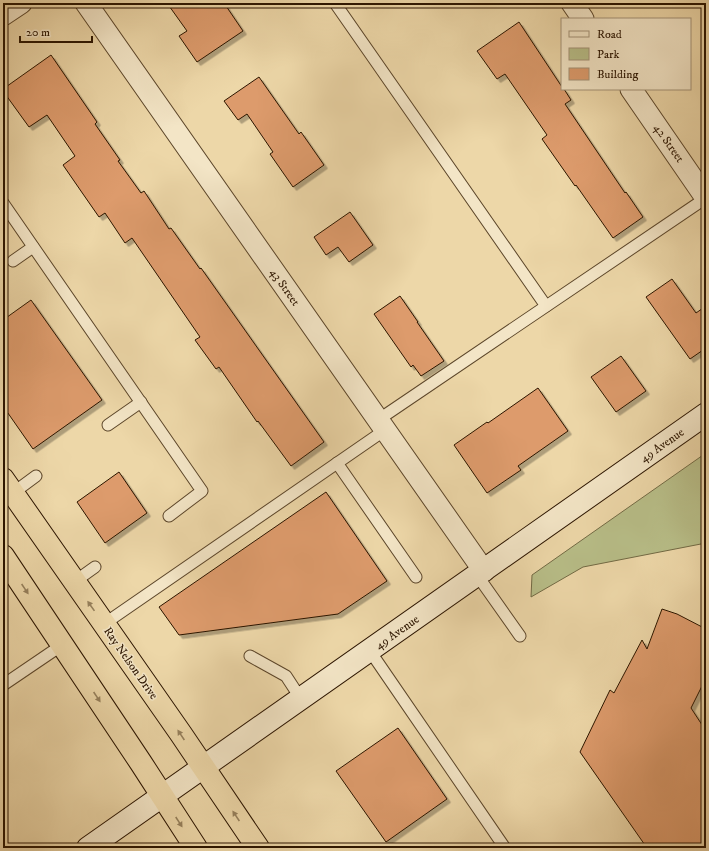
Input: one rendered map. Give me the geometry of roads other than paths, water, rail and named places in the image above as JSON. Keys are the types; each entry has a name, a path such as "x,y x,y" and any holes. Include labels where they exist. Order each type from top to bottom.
{"highway":[{"name":"Ray Nelson Drive","path":"8,486 181,734 258,848"},
{"path":"3,556 196,848"}],"street":[{"path":"3,15 20,3"},
{"name":"43 Street","path":"86,3 382,425 480,573"},
{"path":"572,3 582,18"},
{"name":"42 Street","path":"632,90 706,198"},
{"name":"49 Avenue","path":"88,848 706,414"}],"lane":[{"path":"335,3 546,306"},
{"path":"104,624 337,463 382,425 546,306 706,198"},
{"path":"3,203 202,491 169,516"},
{"path":"13,260 33,247"},
{"path":"108,425 140,402"},
{"path":"337,463 416,577"},
{"path":"8,486 36,476"},
{"path":"74,582 95,567"},
{"path":"480,573 520,636"},
{"path":"3,685 62,645"},
{"path":"370,651 505,848"},
{"path":"250,656 286,676 301,699"}]}
